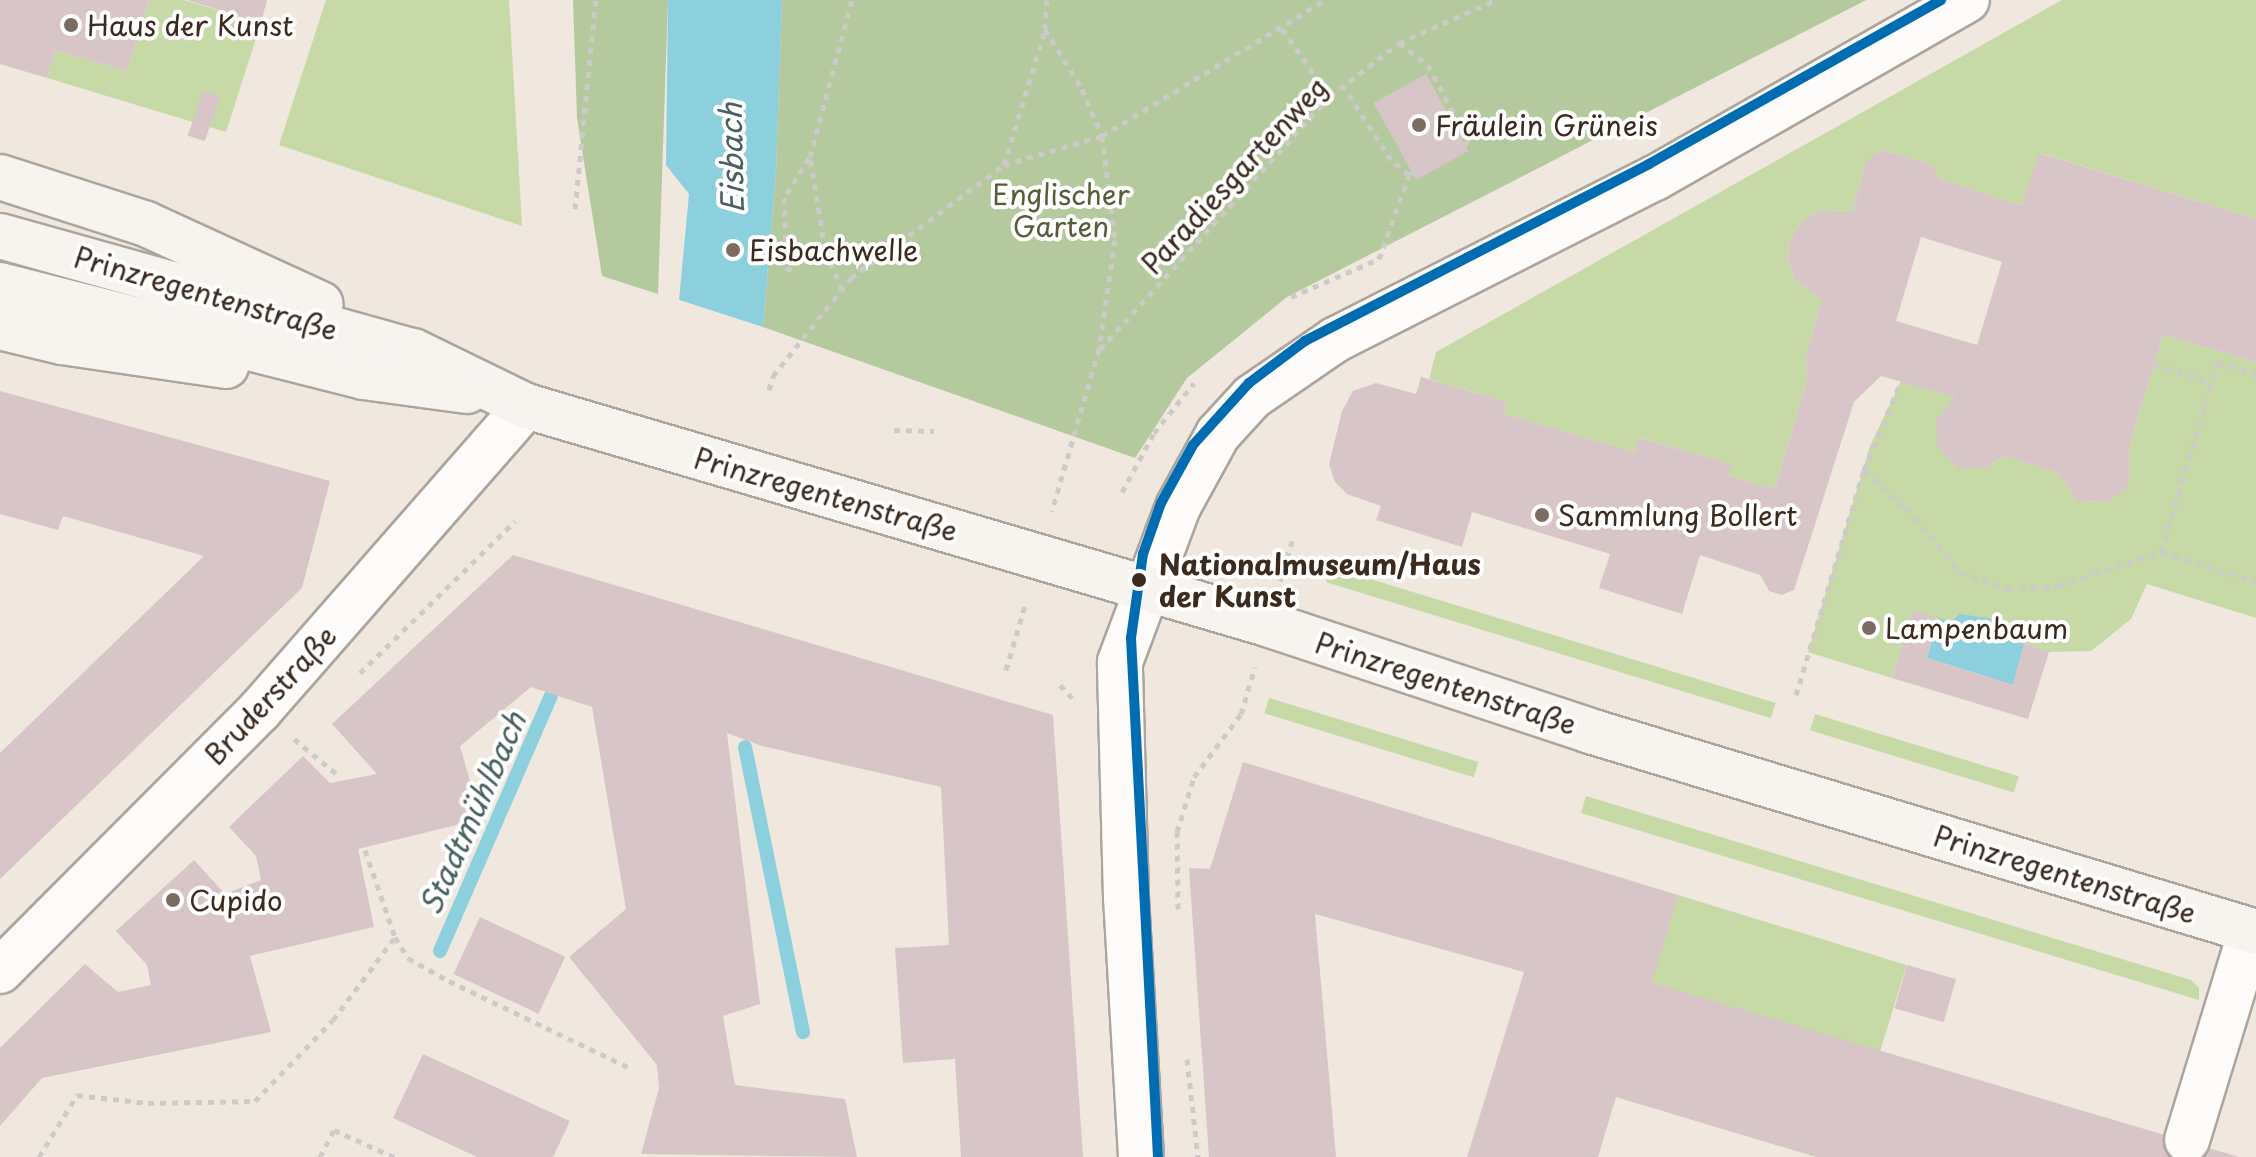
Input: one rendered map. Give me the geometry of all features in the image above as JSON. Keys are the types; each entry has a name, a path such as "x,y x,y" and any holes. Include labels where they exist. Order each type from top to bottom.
{"main road":[{"path":"0,177 215,252 413,351"},
{"name":"Prinzregentenstraße","path":"0,236 413,351 512,400"},
{"name":"Prinzregentenstraße","path":"0,285 363,377 512,400 1144,589 1590,731 2254,931"},
{"path":"0,327 188,363 363,377"}],"street":[{"path":"1141,1157 1119,701 1120,662 1144,589 1178,507 1218,434 1252,397 1301,361 1668,171 1967,0"},
{"name":"Bruderstraße","path":"0,971 260,710 512,400"},
{"path":"2187,1140 2254,931"}],"path":[{"path":"575,209 596,0"},
{"path":"825,249 813,248 787,271 784,198 810,157 852,0"},
{"path":"1004,165 1045,29 1047,0"},
{"path":"769,390 773,376 851,278 1004,165 1102,136 1325,0"},
{"name":"Paradiesgartenweg","path":"1099,349 1330,96 1399,43 1496,0"},
{"path":"1045,29 1082,89 1102,136 1115,240 1099,349 1065,466"},
{"path":"1282,29 1330,96"},
{"path":"1291,297 1379,259 1409,175 1468,142 1428,65 1399,43"},
{"path":"1343,86 1391,160 1409,175"},
{"path":"810,157 825,249 842,290"},
{"path":"2161,552 2218,362 2256,374"},
{"path":"2154,364 2212,383"},
{"path":"1796,695 1864,470 1901,381"},
{"path":"1122,492 1154,433 1194,383"},
{"path":"894,430 934,431"},
{"path":"1864,470 1906,508 1960,572 2007,589 2059,586 2161,552 2256,582"},
{"path":"1178,924 1177,832 1194,777 1241,714"},
{"path":"310,752 338,775"},
{"path":"365,850 395,937 408,958 449,981 632,1069"},
{"path":"39,1157 77,1095 148,1103 255,1101 333,1020 395,937"},
{"path":"1186,1048 1198,1157"},
{"path":"320,1157 334,1130 394,1157"}],"green space":[{"path":"149,0 184,0 261,23 226,132 47,78 55,50 127,71"},
{"path":"326,0 509,0 522,226 279,145"},
{"path":"573,0 668,0 658,294 602,276 577,118"},
{"name":"Englischer Garten","path":"782,0 1866,0 1287,297 1187,378 1135,458 763,327 776,171"},
{"path":"2062,0 2256,0 2256,219 2040,153 2022,206 1940,179 1931,164 1881,150 1867,161 1852,212 1819,211 1802,221 1790,240 1788,260 1795,280 1822,300 1806,354 1807,380 1775,489 1728,476 1730,464 1640,438 1635,452 1504,414 1507,402 1429,379 1436,352"},
{"path":"2163,335 2256,362 2256,618 2147,584 2131,619 2091,651 2049,652 2024,644 2013,685 1913,611 1892,678 1808,652 1870,446 1901,381 1955,397 1936,422 1940,449 1957,468 1985,468 2005,456 2058,473 2077,501 2108,502 2129,486 2130,443"},
{"path":"1331,567 1776,703 1771,718 1326,582"},
{"path":"1269,698 1478,762 1474,777 1264,713"},
{"path":"1815,714 2019,776 2014,793 1810,730"},
{"path":"1586,796 2191,980 2199,988 2199,1000 1581,813"},
{"path":"1678,895 1907,965 1880,1053 1651,983"}],"water":[{"name":"Eisbach","path":"668,0 782,0 776,171 763,327 679,300 689,194 666,165"},
{"path":"1960,614 2000,620 2009,639 2024,643 2013,685 1927,658 1938,618 1950,622"}],"pier":[{"path":"679,300 763,327 761,331 678,304"}],"building":[{"name":"Haus der Kunst","path":"0,0 149,0 127,71 55,50 47,78 0,64"},
{"name":"Haus der Kunst","path":"187,0 267,0 261,23"},
{"name":"Fräulein Grüneis","path":"1426,74 1469,151 1416,180 1374,103"},
{"path":"203,91 220,97 205,141 188,135"},
{"path":"1881,150 1931,164 1940,179 2022,206 2039,153 2256,219 2256,362 2163,335 2130,443 2129,486 2108,502 2077,501 2058,473 2005,456 1985,468 1957,468 1937,446 1936,421 1955,397 1881,376 1854,402 1794,590 1782,595 1769,591 1760,575 1700,555 1682,614 1599,588 1610,554 1472,512 1462,547 1376,520 1381,506 1347,494 1335,482 1329,464 1342,411 1353,391 1376,383 1416,394 1421,377 1507,402 1504,414 1635,452 1639,438 1731,464 1728,476 1775,489 1807,380 1806,354 1822,300 1795,280 1788,260 1790,240 1802,221 1819,211 1852,212 1867,160","holes":["1921,237 2002,262 1977,345 1896,321"]},
{"path":"0,391 330,481 302,588 0,879 0,753 204,556 63,516 58,530 0,514"},
{"path":"513,555 1053,715 1083,1157 961,1157 955,1059 903,1063 895,948 949,945 941,787 762,746 727,733 760,1004 723,1016 735,1085 845,1099 857,1157 641,1154 659,1088 657,1065 569,957 626,909 592,707 531,687 460,746 481,819 358,849 374,927 250,956 271,1032 42,1078 0,1126 0,1048 85,964 118,992 151,985 147,965 116,931 194,860 225,894 261,880 256,856 229,827 303,756 330,783 377,774 332,724"},
{"path":"1913,610 1938,618 1927,658 2013,685 2024,643 2049,652 2028,719 1892,678"},
{"path":"1243,762 1678,895 1652,983 2239,1157 1816,1157 1616,1097 1598,1157 1467,1157 1524,972 1315,914 1336,1157 1209,1157 1189,868 1210,869"},
{"path":"480,917 565,957 539,1014 453,974"},
{"path":"1907,965 1956,979 1944,1022 1895,1008"},
{"path":"423,1054 570,1121 553,1157 477,1157 393,1118"}],"waterway":[{"name":"Stadtmühlbach","path":"440,951 551,696"},
{"path":"745,747 803,1032"}],"transit line":[{"path":"1158,1157 1131,638 1143,554 1161,503 1193,445 1249,383 1305,341 1649,164 1941,0"}],"place":[{"name":"Haus der Kunst","path":"71,25"},
{"name":"Fräulein Grüneis","path":"1419,125"},
{"name":"Eisbachwelle","path":"733,250"},
{"name":"Sammlung Bollert","path":"1542,515"},
{"name":"Nationalmuseum/Haus der Kunst","path":"1139,580"},
{"name":"Lampenbaum","path":"1869,628"},
{"name":"Cupido","path":"173,900"}]}
